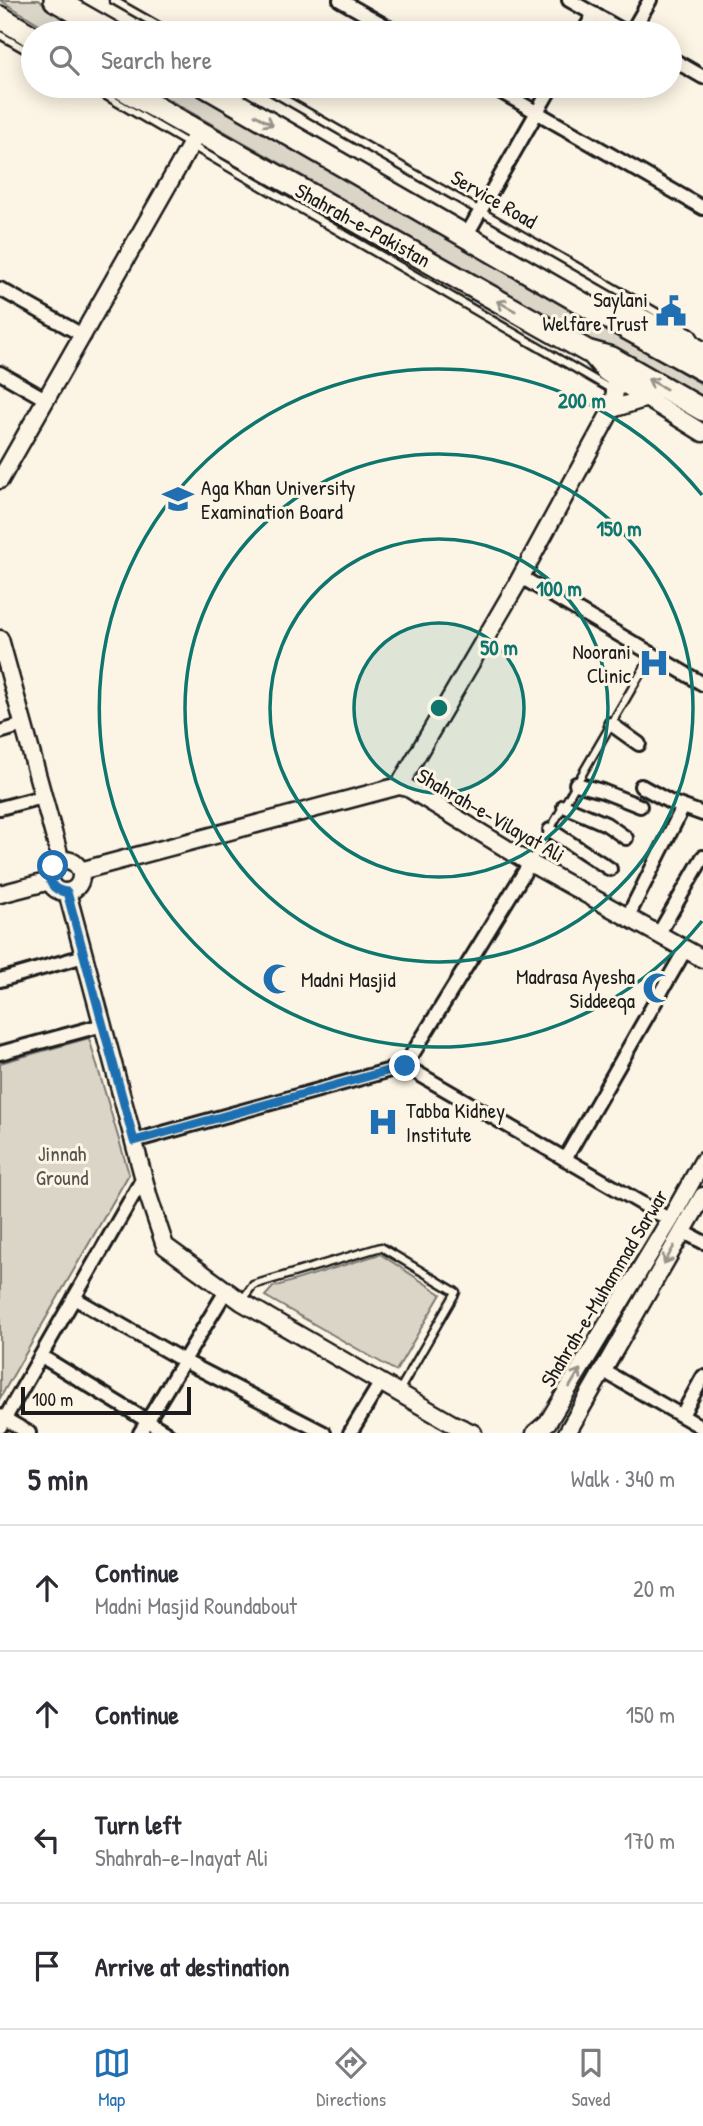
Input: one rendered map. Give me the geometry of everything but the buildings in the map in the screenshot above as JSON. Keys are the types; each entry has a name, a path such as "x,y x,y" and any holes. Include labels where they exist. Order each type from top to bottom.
{"highway":[{"path":"55,0 92,21"},
{"path":"0,17 21,30"},
{"name":"Shahrah-e-Pakistan","path":"136,98 195,138 587,351 611,358 703,410"},
{"name":"Shahrah-e-Pakistan","path":"226,98 703,370"}],"street":[{"path":"340,0 377,21"},
{"path":"569,0 607,21"},
{"path":"637,21 650,0"},
{"path":"590,21 594,14"},
{"path":"682,65 703,77"},
{"path":"512,98 703,208"},
{"path":"466,236 545,98"},
{"path":"0,480 5,459 47,400 195,138"},
{"path":"0,289 84,336"},
{"path":"599,313 634,313 703,349"},
{"path":"587,351 615,386 647,398 703,433"},
{"path":"0,373 47,400"},
{"path":"399,786 521,577 612,409 615,386"},
{"path":"612,409 647,398"},
{"path":"521,577 703,684"},
{"path":"0,639 61,861"},
{"path":"611,724 639,744"},
{"path":"0,732 23,725"},
{"path":"576,784 640,806"},
{"name":"Shahrah-e-Vilayat Ali","path":"80,872 399,786 421,796 530,863 703,959"},
{"path":"641,786 703,814"},
{"path":"0,808 42,797"},
{"path":"564,806 606,824 626,838"},
{"path":"627,918 683,807"},
{"path":"550,830 610,869"},
{"path":"659,935 703,857"},
{"path":"61,861 70,861 80,872 76,887 67,892 57,889 50,881 50,870 61,861"},
{"path":"134,1141 405,1066 530,863"},
{"path":"0,894 50,881"},
{"path":"67,892 143,1178 165,1246 242,1302 398,1392 448,1428 472,1433"},
{"path":"565,1159 685,950"},
{"path":"0,980 84,956"},
{"path":"0,1054 103,1025"},
{"path":"405,1066 703,1242"},
{"name":"Shahrah-e-Muhammad Sarwar","path":"567,1433 676,1226 703,1161"},
{"path":"29,1433 2,1420 143,1178"},
{"name":"Shahrah-e-Muhammad Sarwar","path":"536,1433 548,1422 676,1226 703,1196"},
{"path":"144,1427 226,1291"},
{"path":"74,1298 184,1361 324,1433"},
{"path":"41,1356 144,1427 167,1433"},
{"path":"602,1370 703,1428"},
{"path":"682,1415 703,1377"},
{"path":"351,1433 381,1382"}],"lane":[{"path":"113,0 150,21"},
{"path":"0,35 21,47"},
{"path":"113,98 195,138 615,386"},
{"name":"Service Road","path":"283,98 691,332 703,349"},
{"path":"530,863 652,654"},
{"path":"242,1302 253,1286 381,1247 456,1292 398,1392"}],"green space":[{"path":"0,0 38,0 75,21 34,21"},
{"path":"166,98 210,98 703,385 703,401 618,356"},
{"name":"Jinnah Ground","path":"89,1038 129,1174 0,1398 0,1063"},
{"path":"380,1254 441,1294 396,1371 265,1296 273,1287"}],"place":[{"name":"Saylani Welfare Trust","path":"671,311"},
{"name":"Aga Khan University Examination Board","path":"178,499"},
{"name":"Noorani Clinic","path":"654,663"},
{"name":"Madni Masjid","path":"278,979"},
{"name":"Madrasa Ayesha Siddeeqa","path":"658,988"},
{"name":"Tabba Kidney Institute","path":"383,1122"}],"route":[{"path":"53,866 50,870 50,881 52,886 67,892 134,1141 405,1066"}]}
